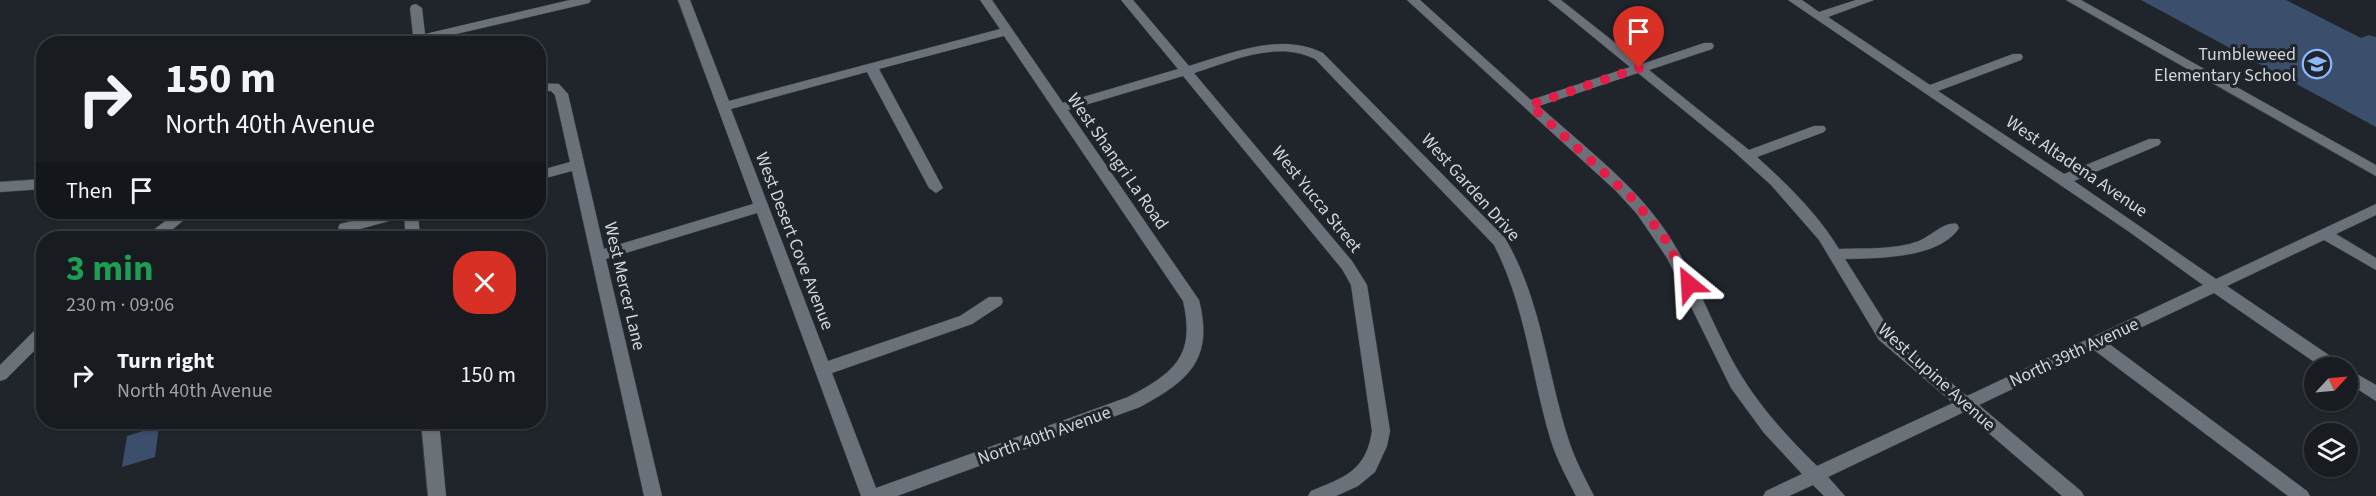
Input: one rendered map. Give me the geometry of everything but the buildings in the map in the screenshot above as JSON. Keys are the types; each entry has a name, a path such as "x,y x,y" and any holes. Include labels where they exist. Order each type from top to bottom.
{"street":[{"path":"440,36 585,0"},
{"name":"West Desert Cove Avenue","path":"684,0 870,496"},
{"name":"West Shangri La Road","path":"986,0 1191,300 1198,319 1198,334 1194,350"},
{"path":"1413,0 1634,200 1664,237 1739,387 1768,426 1836,496"},
{"name":"West Lupine Avenue","path":"1554,0 1748,156 1791,197 1824,237 1885,336 2075,496"},
{"name":"West Altadena Avenue","path":"1794,0 2151,239 2215,286 2320,357"},
{"path":"1818,16 1868,0"},
{"path":"2072,0 2376,171"},
{"name":"West Yucca Street","path":"1132,1 1347,265 1359,285 1381,431 1379,449 1363,475 1317,496"},
{"path":"416,8 419,36"},
{"path":"723,107 1007,31"},
{"name":"West Garden Drive","path":"1186,70 1257,50 1283,46 1299,46 1319,56 1500,242 1513,265 1518,281 1561,443 1585,496"},
{"path":"1530,105 1708,46"},
{"path":"1928,90 2017,57"},
{"path":"871,67 936,188"},
{"path":"1060,108 1186,70"},
{"name":"West Mercer Lane","path":"547,87 561,94 653,496"},
{"path":"1748,156 1819,129"},
{"path":"2063,180 2154,141"},
{"path":"546,174 577,165"},
{"path":"0,187 36,185"},
{"path":"599,256 761,207"},
{"name":"North 39th Avenue","path":"1772,496 2376,209"},
{"path":"160,231 173,219"},
{"path":"345,228 379,219"},
{"path":"1834,254 1910,251 1932,243 1952,228"},
{"path":"2325,234 2376,265"},
{"path":"824,369 966,320 995,301"},
{"path":"0,375 36,339"},
{"path":"2095,342 2301,496"},
{"name":"North 40th Avenue","path":"876,496 1134,402 1174,379 1194,350"},
{"path":"2358,382 2376,394"},
{"path":"431,429 437,496"}],"shaded area":[{"name":"Tumbleweed Elementary School","path":"2141,0 2286,0 2361,38 2369,35 2376,37 2376,127"},
{"path":"149,429 159,429 155,457 122,467 127,436"}],"place":[{"name":"Tumbleweed Elementary School","path":"2317,64"}],"route":[{"path":"1639,68 1530,105 1634,200 1664,237 1689,284"}]}
